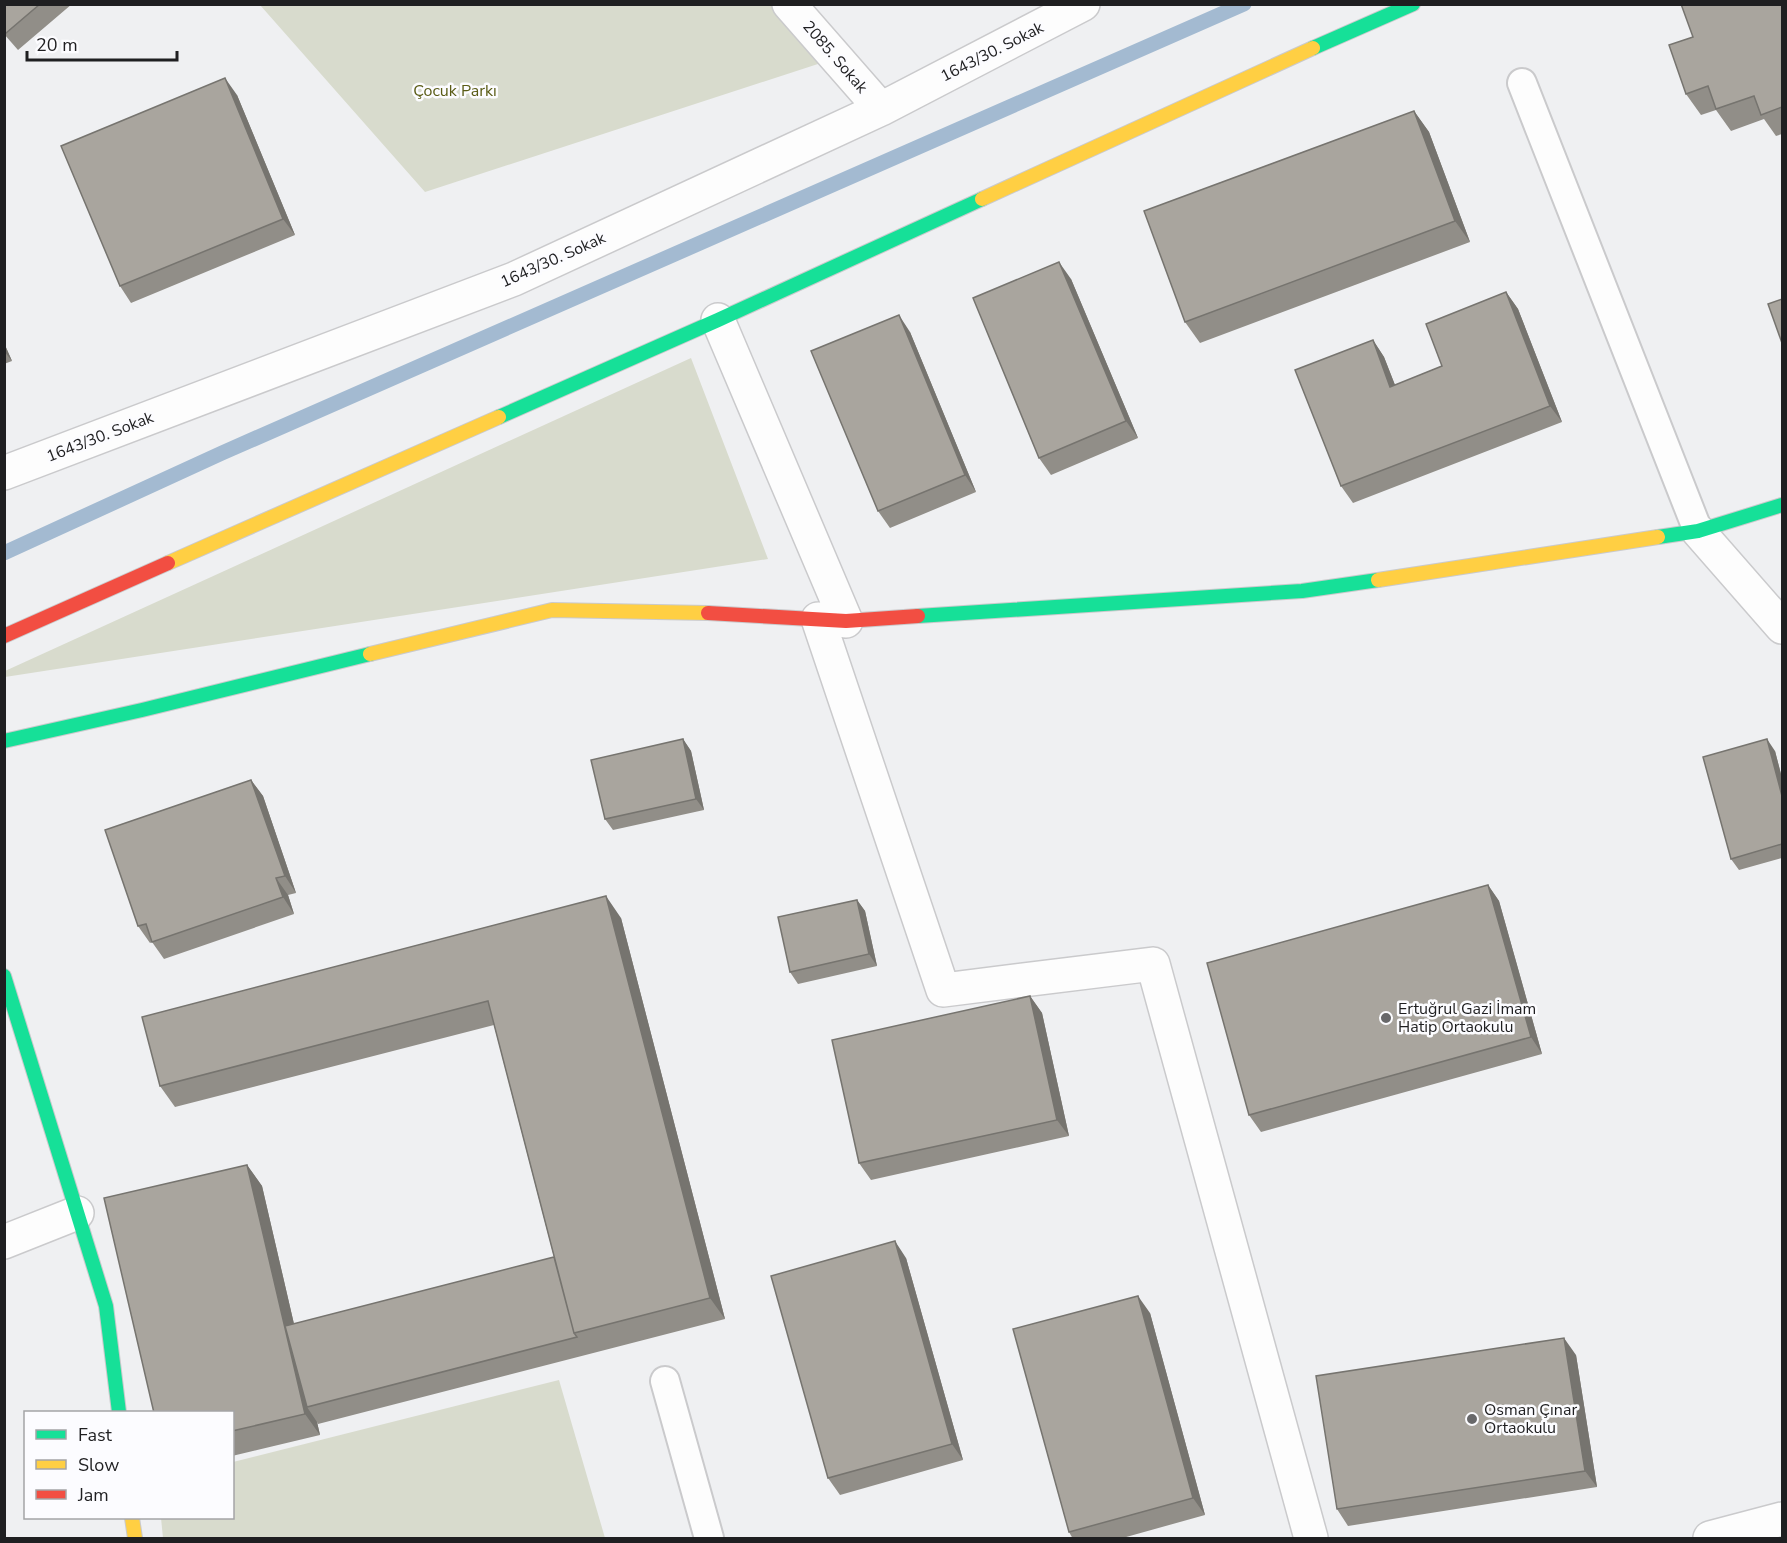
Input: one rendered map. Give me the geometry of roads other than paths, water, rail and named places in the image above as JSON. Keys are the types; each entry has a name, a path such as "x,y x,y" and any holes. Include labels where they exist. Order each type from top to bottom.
{"street":[{"name":"2085. Sokak","path":"789,4 880,109"},
{"name":"1643/30. Sokak","path":"4,473 514,279 880,109 1083,4"},
{"path":"4,636 718,320 1340,35 1413,4"},
{"path":"718,320 832,620 943,990 1153,964 1311,1539"},
{"path":"4,741 552,610 729,613 832,620 1302,591 1698,531 1782,505"},
{"path":"1698,531 1782,627"},
{"path":"4,976 106,1306 119,1411"},
{"path":"4,1242 77,1213"},
{"path":"132,1519 135,1539"},
{"path":"1726,1537 1782,1519"}],"lane":[{"path":"1522,83 1698,531"},
{"path":"665,1381 709,1539"}],"waterway":[{"path":"4,553 222,453 1244,4"}],"place":[{"name":"Ertuğrul Gazi İmam Hatip Ortaokulu","path":"1386,1018"},
{"name":"Osman Çınar Ortaokulu","path":"1472,1419"}],"park label":[{"name":"Çocuk Parkı","path":"455,91"}]}
